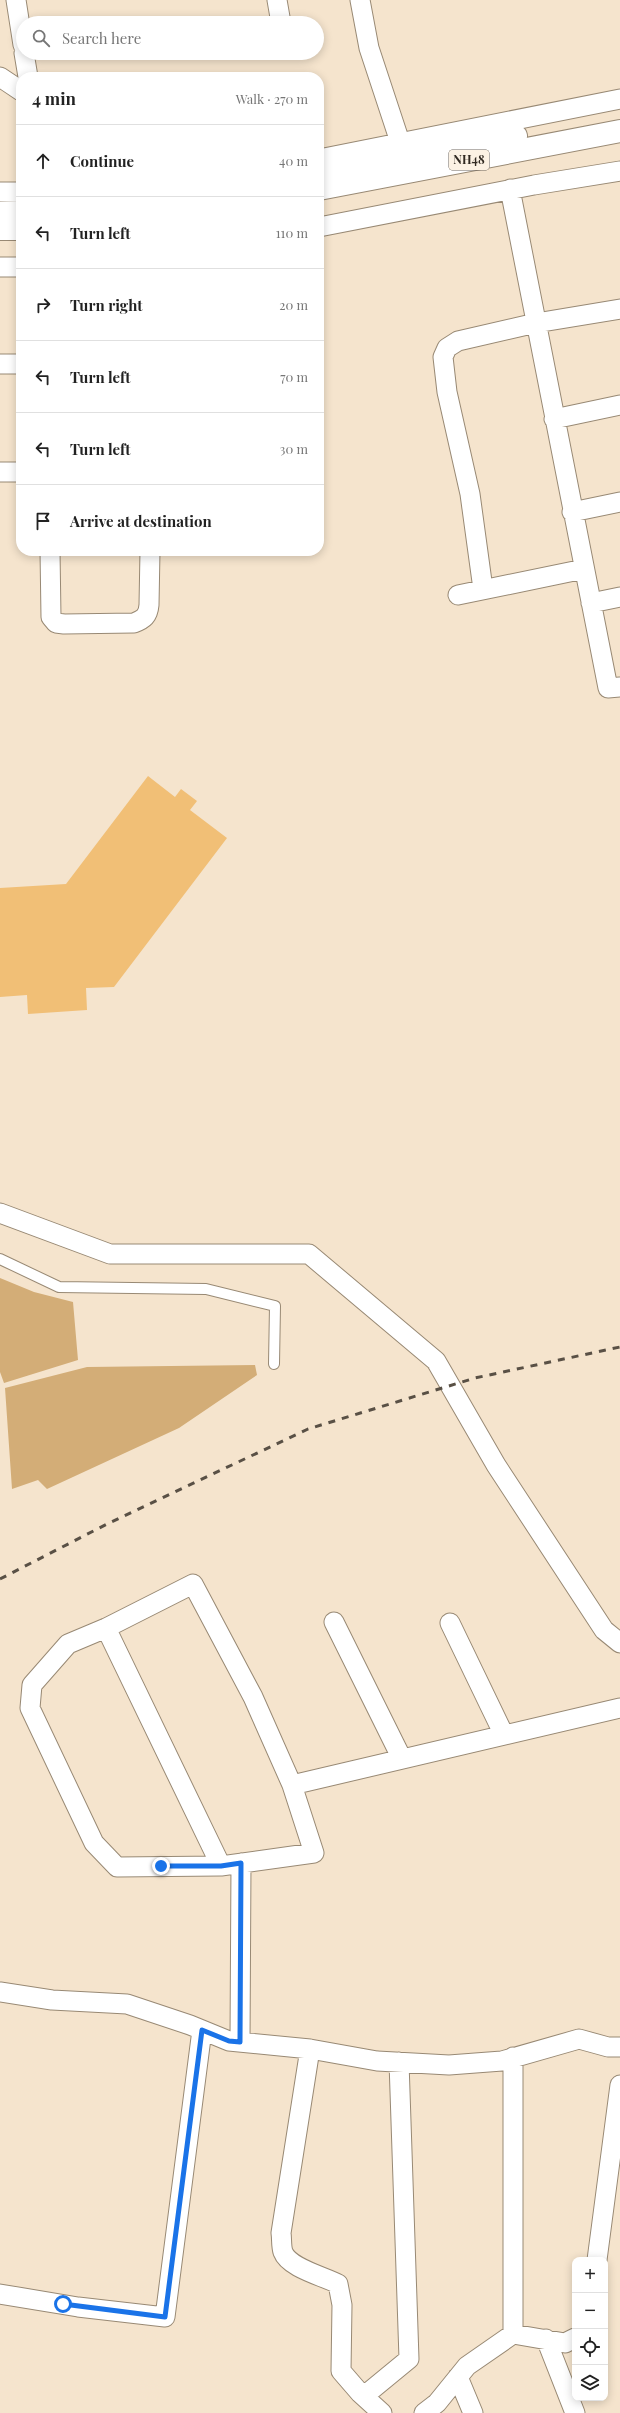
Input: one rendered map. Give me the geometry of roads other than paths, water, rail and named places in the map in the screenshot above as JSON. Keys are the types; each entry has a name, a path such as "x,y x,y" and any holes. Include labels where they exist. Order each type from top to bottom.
{"highway":[{"name":"NH48","path":"324,172 620,117"},
{"name":"NH48","path":"324,188 620,132"},
{"path":"0,213 16,212"},
{"path":"0,229 16,229"}],"street":[{"path":"16,0 18,16"},
{"path":"277,0 280,16"},
{"path":"360,0 369,48 400,142"},
{"path":"25,60 27,72"},
{"path":"0,77 16,88"},
{"path":"324,158 620,99"},
{"path":"324,226 510,189 620,171"},
{"path":"510,189 572,512 608,688 620,687"},
{"path":"0,192 16,192"},
{"path":"0,267 16,267"},
{"path":"483,589 470,494 448,392 443,357 448,348 458,341 536,323 620,309"},
{"path":"0,364 16,364"},
{"path":"554,419 620,405"},
{"path":"0,472 16,472"},
{"path":"572,512 620,502"},
{"path":"50,556 51,617 56,623 64,624 134,623 143,619 148,614 149,605 150,556"},
{"path":"458,595 584,569"},
{"path":"591,603 620,597"},
{"path":"0,1213 110,1254 309,1254 436,1361 514,1492 604,1630 620,1643"},
{"path":"193,1584 253,1697 292,1785 314,1853 221,1866 117,1867 94,1843 30,1708 32,1685 68,1644 106,1628 193,1584"},
{"path":"334,1622 402,1759"},
{"path":"450,1623 504,1735"},
{"path":"106,1628 221,1866"},
{"path":"292,1785 620,1708"},
{"path":"240,2042 241,1863"},
{"path":"0,1992 52,2000 127,2004 229,2041 310,2049 377,2061 449,2066 502,2061 579,2039 608,2047 620,2047"},
{"path":"0,2294 78,2307 165,2317 202,2030"},
{"path":"310,2049 281,2233 283,2252 297,2267 326,2277 338,2284 342,2305 341,2371 382,2413"},
{"path":"513,2057 513,2334"},
{"path":"364,2396 409,2359 399,2062"},
{"path":"597,2257 620,2085"},
{"path":"424,2413 437,2403 467,2366 513,2334 565,2343 572,2340"},
{"path":"546,2339 575,2413"},
{"path":"458,2378 473,2413"}],"lane":[{"path":"0,1259 59,1287 206,1289 276,1306 274,1364"}],"railway":[{"path":"0,1579 107,1524 308,1429 475,1378 620,1347"}]}
